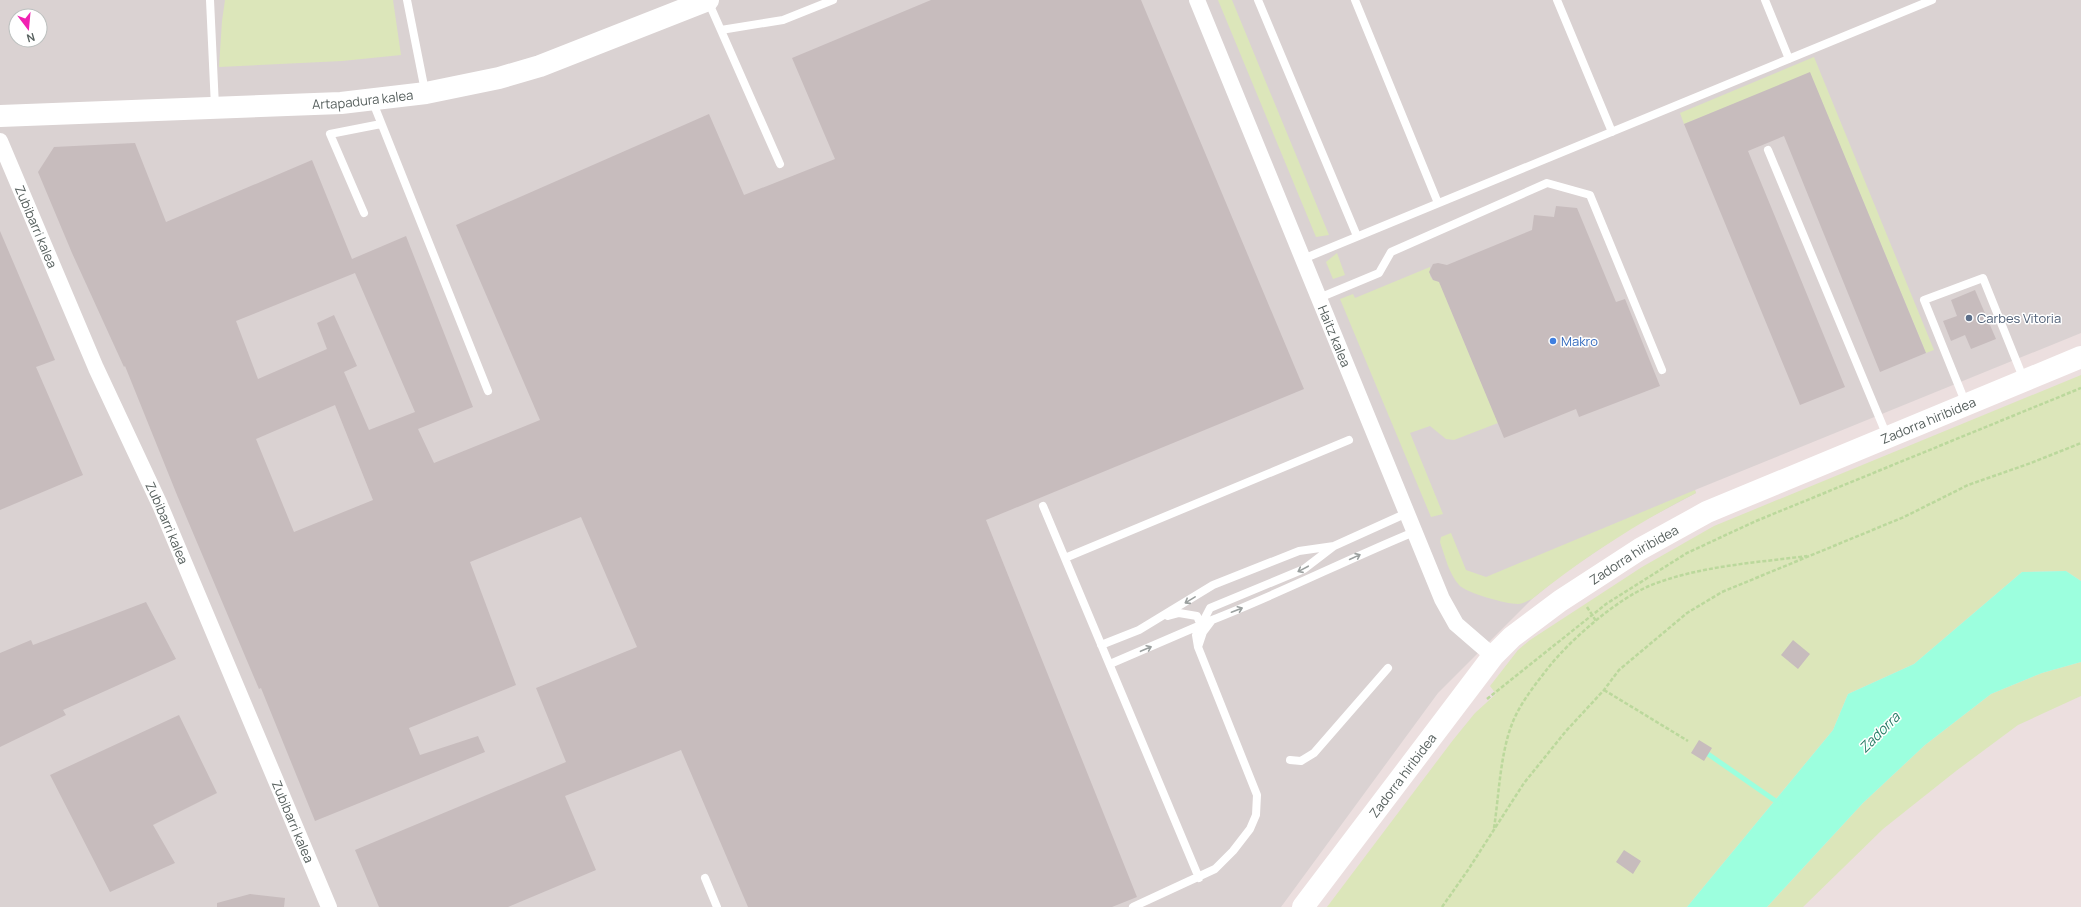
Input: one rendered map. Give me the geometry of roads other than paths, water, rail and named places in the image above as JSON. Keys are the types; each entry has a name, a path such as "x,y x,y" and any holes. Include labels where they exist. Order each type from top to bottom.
{"main road":[{"name":"Artapadura kalea","path":"0,116 341,103 426,93 499,78 540,66 708,0"},
{"name":"Zadorra hiribidea","path":"1303,907 1493,656 1512,637 1560,601 1640,549 1678,527 1753,492 2081,357"}],"street":[{"name":"Haitz kalea","path":"1197,0 1442,599 1456,624 1493,656"},
{"name":"Zubibarri kalea","path":"0,141 3,157 96,368 160,505 329,907"}],"lane":[{"path":"210,0 215,107"},
{"path":"407,0 426,93"},
{"path":"708,0 780,164"},
{"path":"721,30 783,20 833,0"},
{"path":"1258,0 1357,236"},
{"path":"1355,0 1438,203"},
{"path":"1557,0 1612,132"},
{"path":"1765,0 1789,59"},
{"path":"1303,259 1932,0"},
{"path":"372,99 488,391"},
{"path":"364,213 330,134 381,124"},
{"path":"1768,150 1887,436"},
{"path":"1319,298 1379,272 1391,252 1547,183 1590,195 1662,370"},
{"path":"1966,404 1924,300 1983,278 2024,381"},
{"path":"1065,558 1349,440"},
{"path":"1043,506 1199,878"},
{"path":"1110,664 1203,628 1210,608 1304,569 1334,546 1406,513"},
{"path":"1133,907 1199,878 1215,869 1233,851 1250,829 1256,815 1257,795 1198,647 1196,635 1212,620 1296,586 1372,549 1414,532"},
{"path":"1101,645 1138,630 1213,585 1299,551 1334,546"},
{"path":"1158,618 1179,613 1197,616 1203,628"},
{"path":"1290,760 1300,761 1314,753 1388,668"},
{"path":"705,878 717,907"}],"water":[{"name":"Zadorra","path":"2066,571 2081,581 2081,662 2042,673 1991,694 1925,745 1863,803 1767,907 1687,907 1833,730 1848,694 1914,664 2022,572"}],"waterway":[{"path":"1708,754 1780,804"}],"place":[{"name":"Carbes Vitoria","path":"1969,318"},
{"name":"Makro","path":"1553,341"}]}
